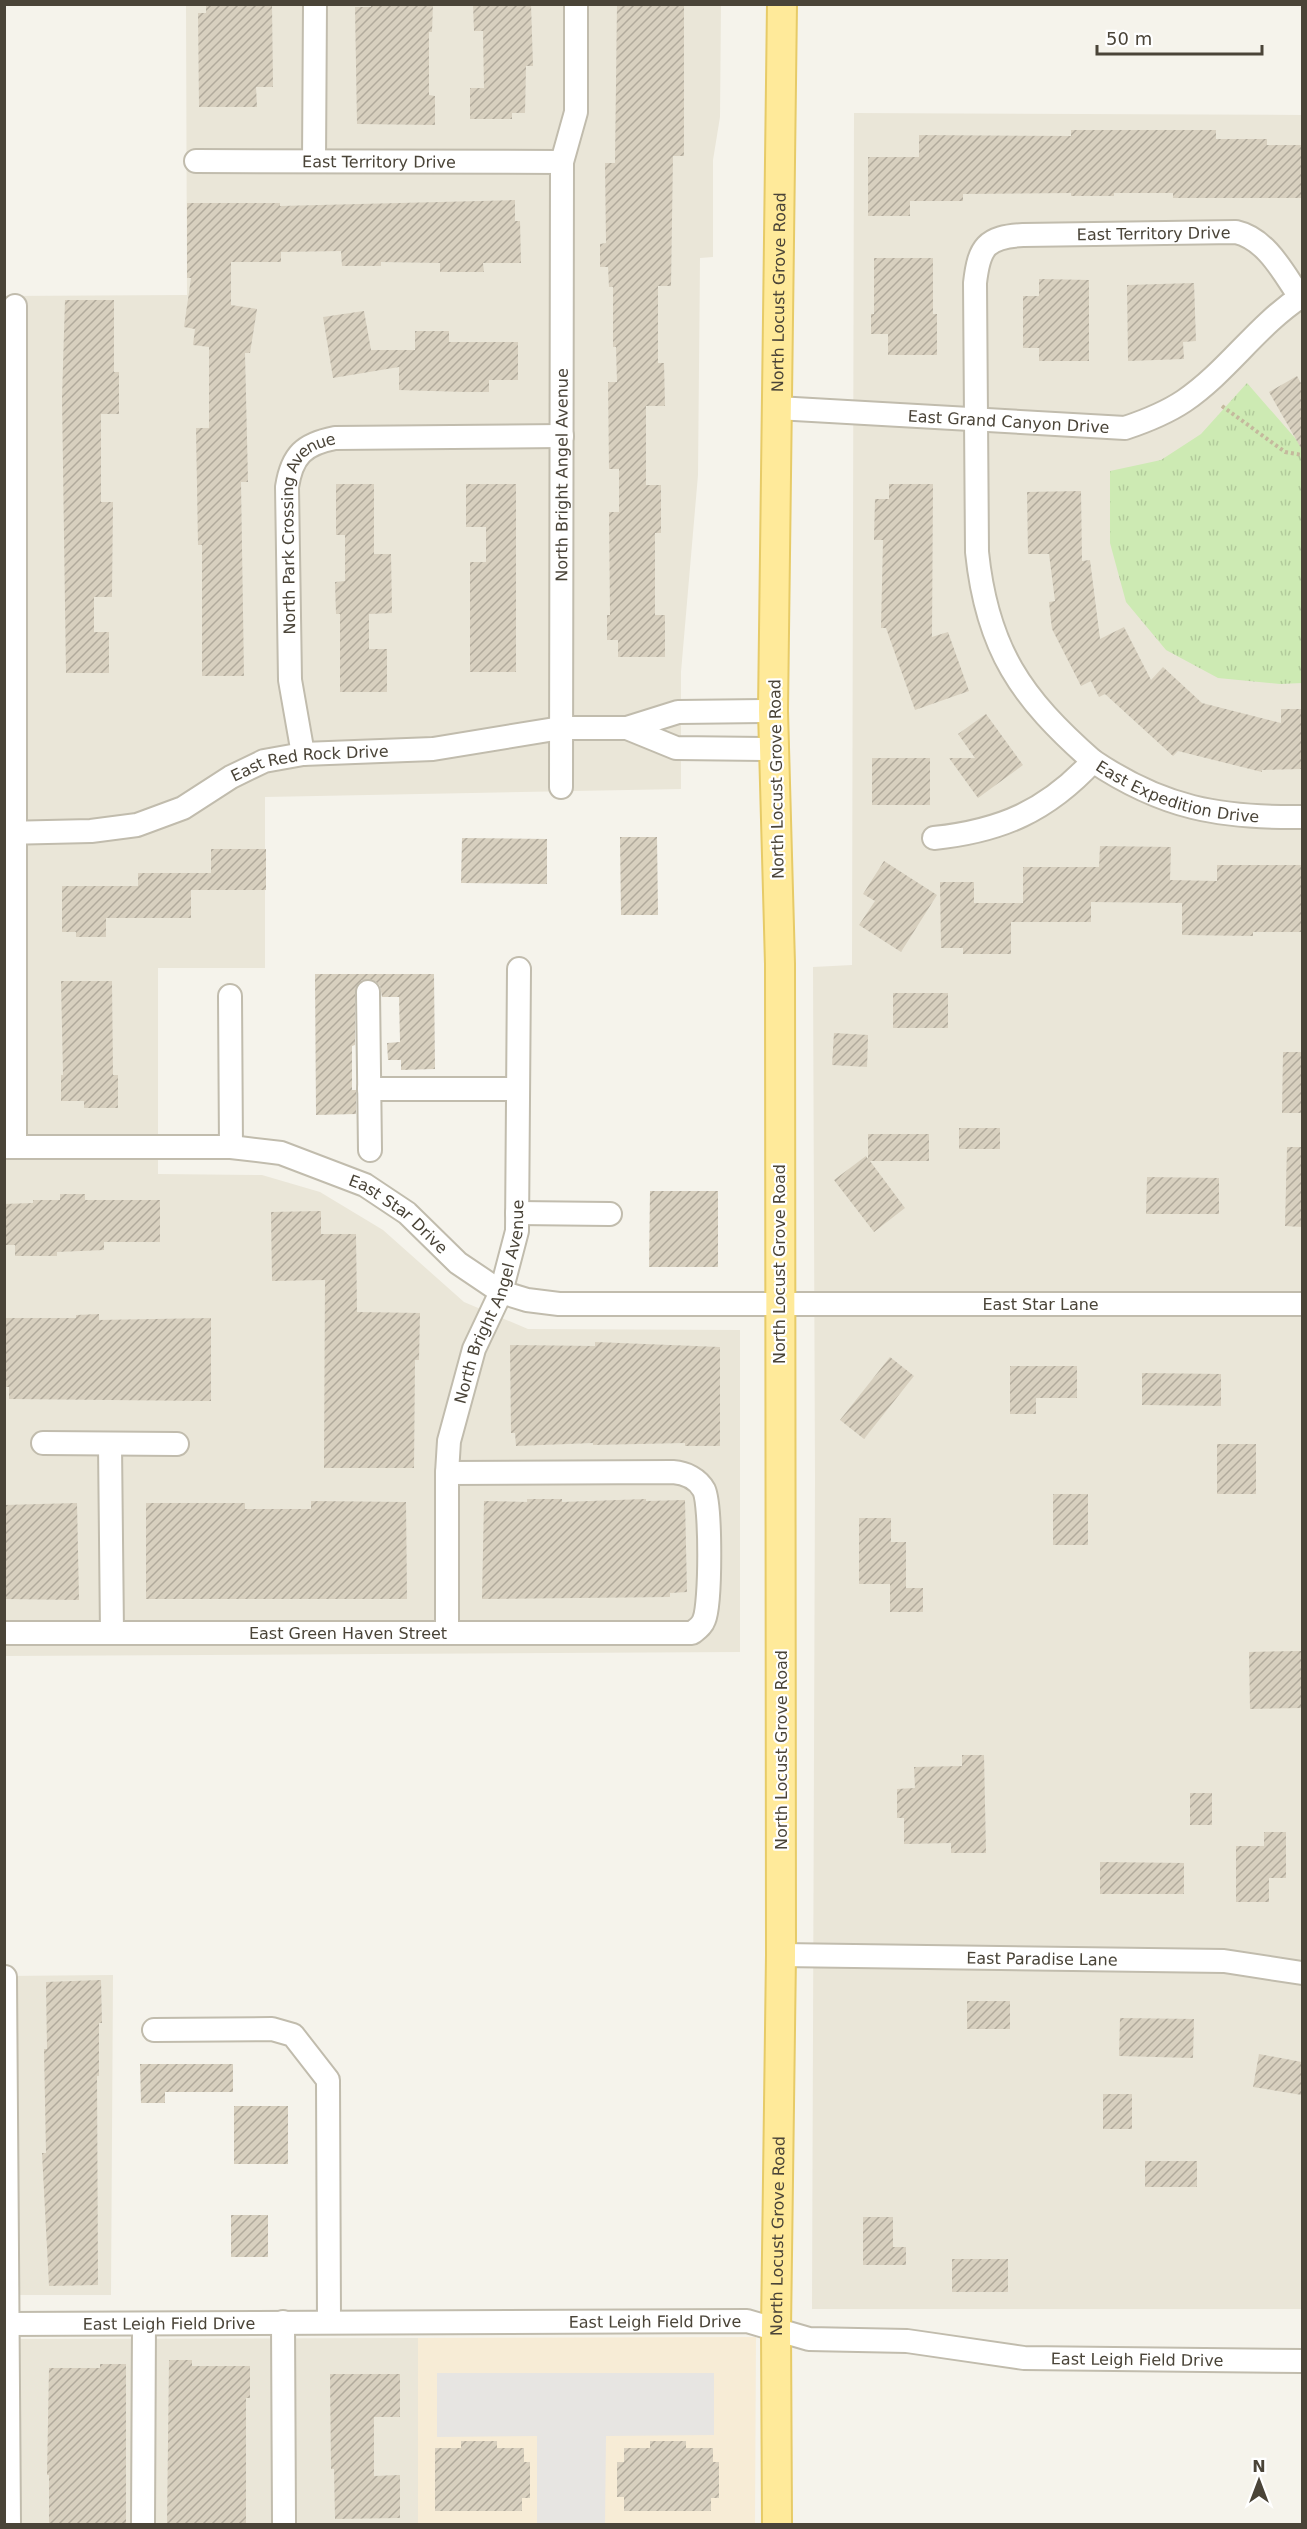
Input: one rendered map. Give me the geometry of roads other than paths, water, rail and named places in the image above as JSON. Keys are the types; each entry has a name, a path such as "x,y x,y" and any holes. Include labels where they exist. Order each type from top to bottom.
{"main road":[{"name":"North Locust Grove Road","path":"777,2524 776,2330 781,1955 780,964 772,711 782,4"}],"street":[{"path":"314,161 315,4"},
{"name":"North Bright Angel Avenue","path":"561,787 562,162 576,112 576,4"},
{"name":"East Territory Drive","path":"196,161 562,162"},
{"name":"East Territory Drive","path":"977,420 975,283 977,262 983,248 1003,237 1236,232 1255,241 1267,251 1301,297"},
{"name":"East Grand Canyon Drive","path":"777,408 1125,428 1157,417 1186,400 1260,328 1301,297"},
{"path":"10,1147 10,441 15,306"},
{"path":"977,420 977,552 981,587 988,615 1005,660 1023,690 1058,731 1093,761"},
{"name":"North Park Crossing Avenue","path":"303,754 290,680 289,646 287,486 290,467 296,457 307,447 335,438 562,436"},
{"name":"East Red Rock Drive","path":"10,832 91,831 137,825 183,808 231,777 264,761 303,754 433,749 561,728 627,728 678,712 772,711"},
{"name":"East Red Rock Drive","path":"627,728 676,748 774,749"},
{"name":"East Expedition Drive","path":"934,838 971,834 1011,821 1037,809 1070,786 1093,761 1146,792 1185,807 1222,813 1302,817"},
{"name":"North Bright Angel Avenue","path":"447,1633 449,1441 474,1349 501,1292 517,1231 519,969"},
{"path":"368,992 370,1150"},
{"path":"230,996 231,1147"},
{"path":"369,1089 518,1089"},
{"name":"East Star Drive","path":"10,1147 231,1147 281,1153 365,1185 406,1213 458,1263 501,1292 527,1300 559,1304 779,1305"},
{"path":"517,1213 610,1214"},
{"name":"East Star Lane","path":"779,1305 1302,1304"},
{"path":"43,1443 177,1444"},
{"path":"110,1445 112,1633"},
{"name":"East Green Haven Street","path":"4,1633 692,1633 701,1626 707,1610 708,1508 703,1489 691,1477 673,1472 447,1473"},
{"name":"East Paradise Lane","path":"781,1955 1224,1961 1302,1973"},
{"path":"5,1977 9,2524"},
{"path":"154,2030 272,2029 294,2035 328,2080 329,2322"},
{"name":"East Leigh Field Drive","path":"7,2324 747,2321 809,2339 907,2341 1024,2358 1302,2361"},
{"path":"283,2322 284,2524"},
{"path":"143,2524 144,2324"}]}
